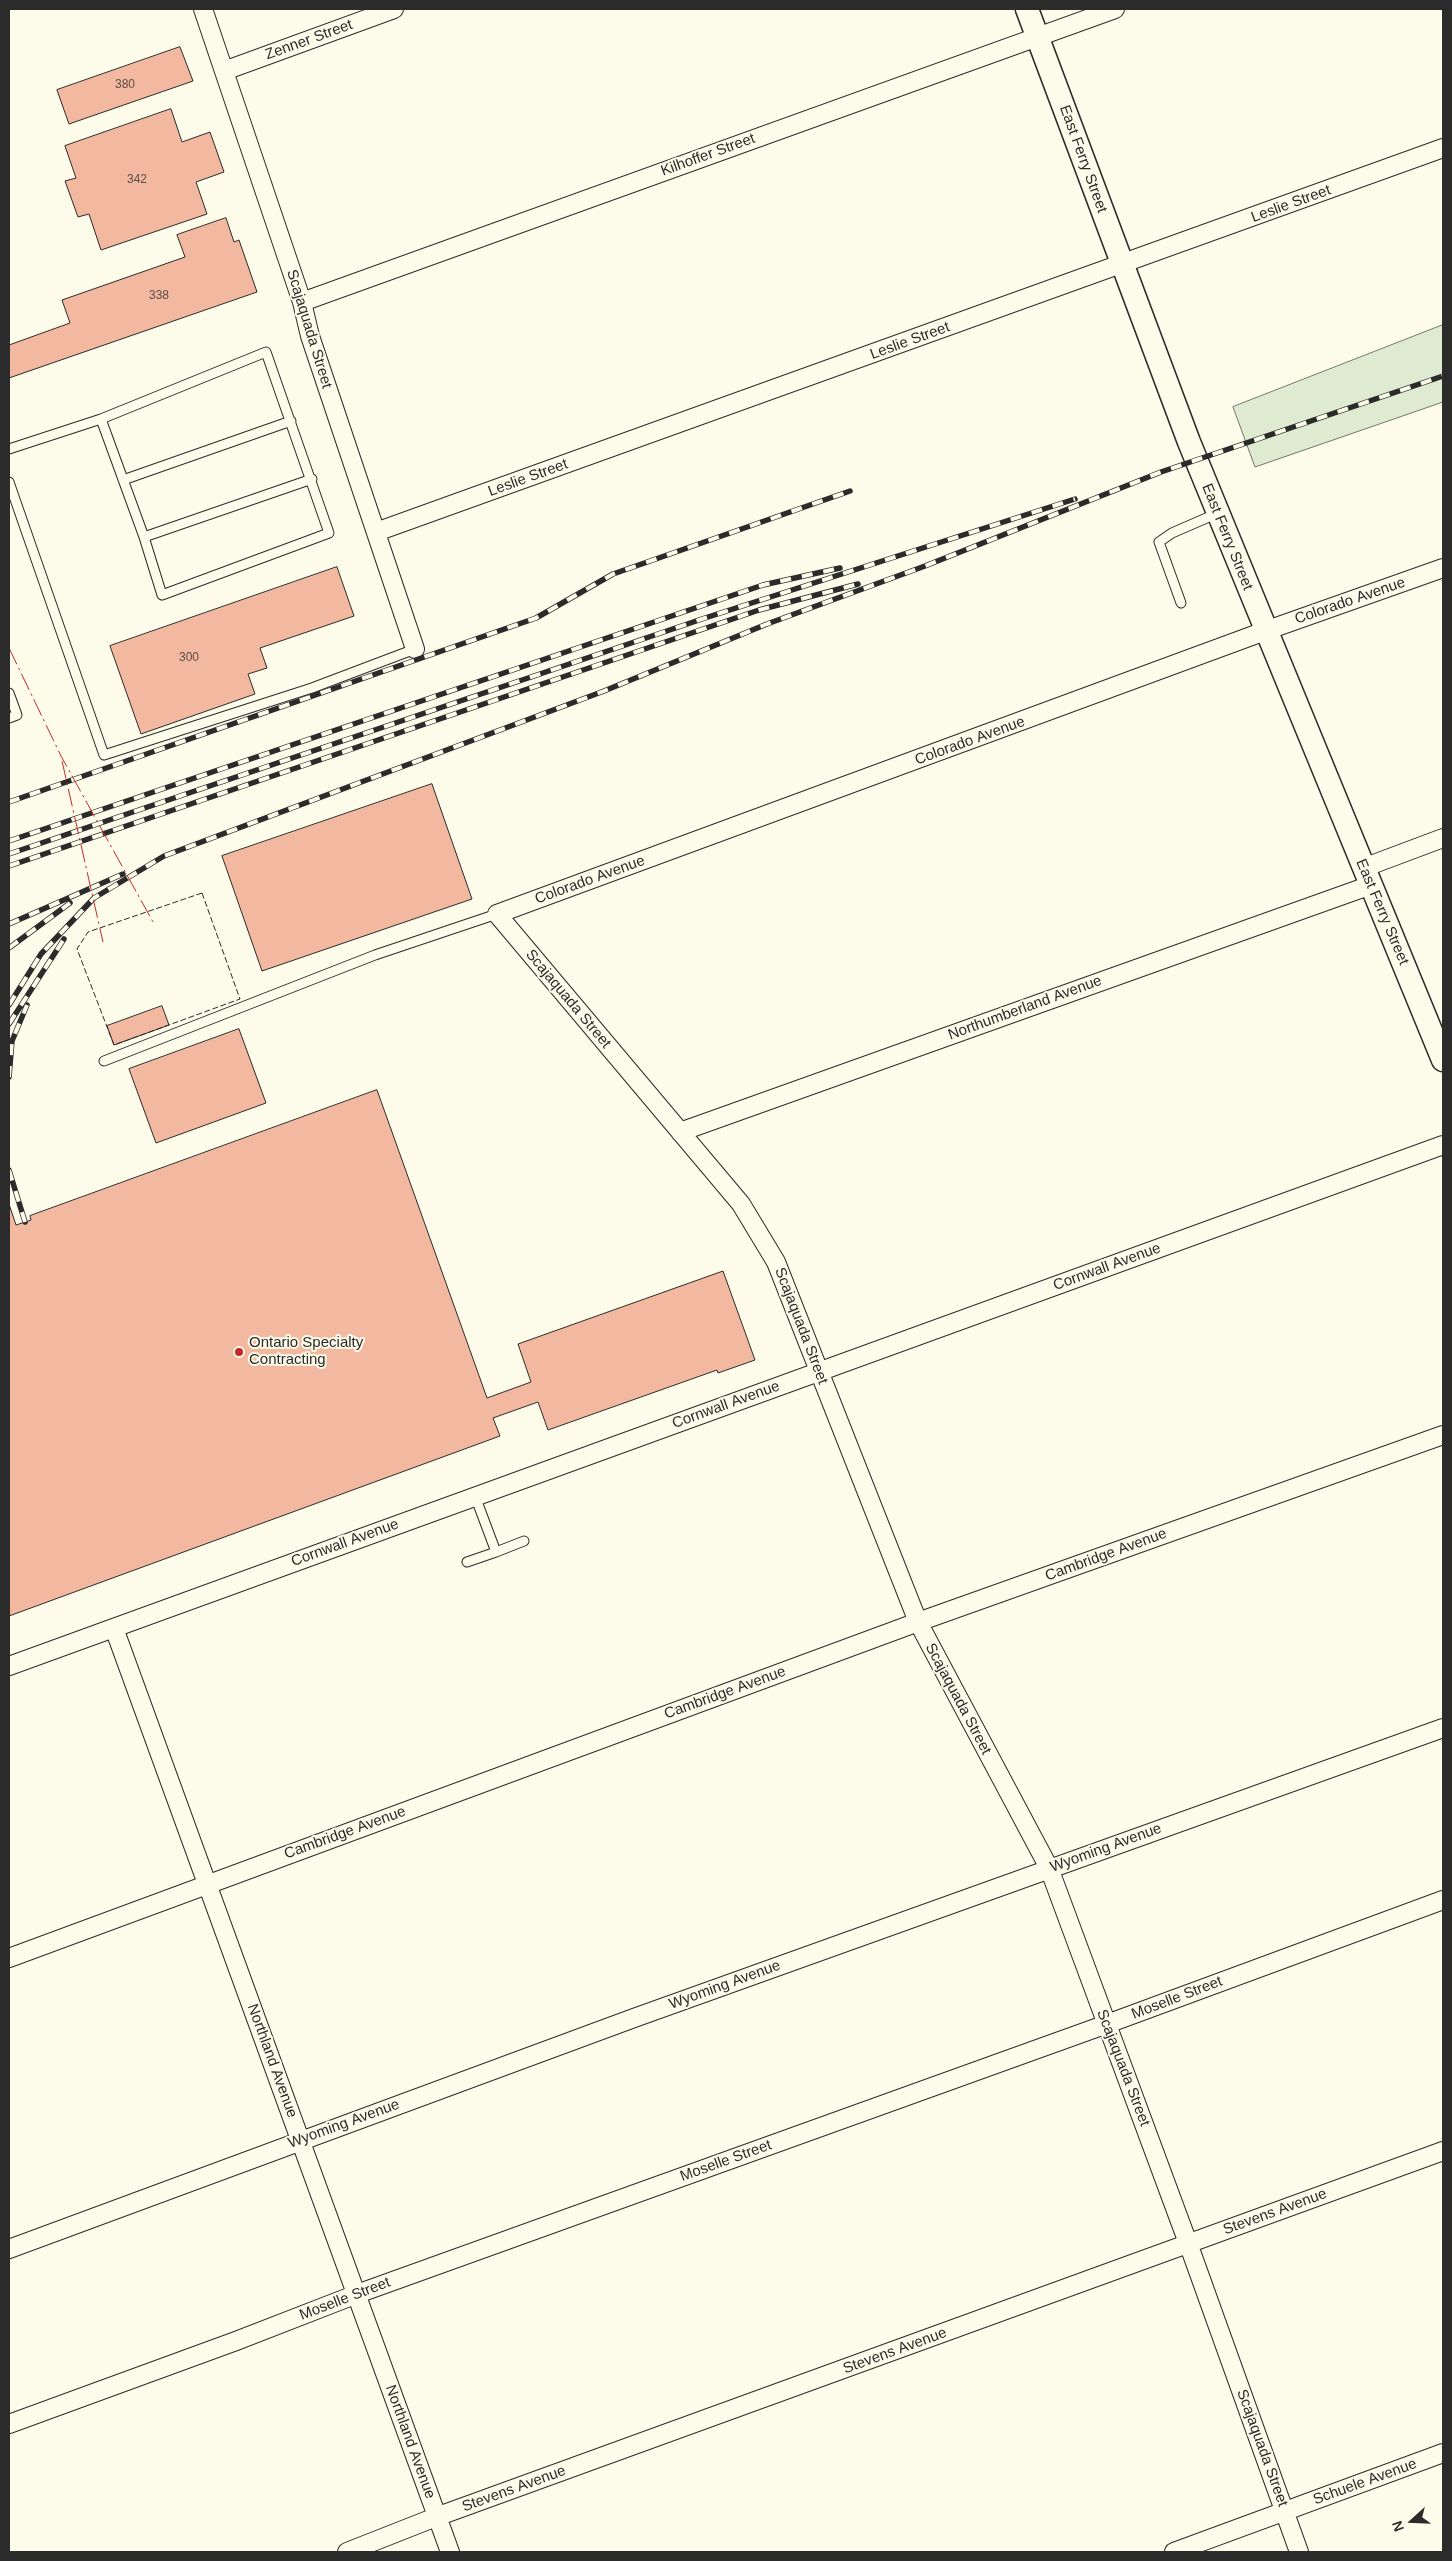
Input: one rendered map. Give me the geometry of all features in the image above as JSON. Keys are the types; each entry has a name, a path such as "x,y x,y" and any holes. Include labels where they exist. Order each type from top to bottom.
{"street":[{"name":"Scajaquada Street","path":"203,9 302,302 310,336 415,648"},
{"name":"Zenner Street","path":"224,71 394,9"},
{"name":"East Ferry Street","path":"1027,9 1122,265 1218,513 1443,1060"},
{"name":"Kilhoffer Street","path":"302,302 1115,9"},
{"name":"Leslie Street","path":"376,532 1443,148"},
{"name":"Colorado Avenue","path":"497,914 1265,630 1443,568"},
{"name":"Northumberland Avenue","path":"680,1132 1367,876 1443,838"},
{"name":"Scajaquada Street","path":"497,914 754,1222 776,1262 918,1622 1049,1868 1300,2552"},
{"name":"Cornwall Avenue","path":"9,1666 1443,1144"},
{"name":"Cambridge Avenue","path":"9,1958 918,1622 1443,1435"},
{"name":"Northland Avenue","path":"114,1628 450,2552"},
{"name":"Wyoming Avenue","path":"9,2249 301,2140 1049,1868 1443,1728"},
{"name":"Moselle Street","path":"9,2424 236,2341 357,2294 1107,2024 1443,1900"},
{"name":"Stevens Avenue","path":"347,2552 436,2517 1443,2150"},
{"name":"Schuele Avenue","path":"1174,2552 1443,2453"}],"lane":[{"path":"9,449 101,419 266,352 312,479 329,533 162,595 144,537 101,419"},
{"path":"123,480 291,421"},
{"path":"144,537 312,479"},
{"path":"9,483 104,755 312,688 415,648"},
{"path":"1181,603 1159,542 1172,533 1218,513"},
{"path":"9,694 17,715 9,718"},
{"path":"104,1061 375,955 497,914"},
{"path":"475,1496 496,1552"},
{"path":"467,1562 524,1542"}],"green space":[{"path":"1443,325 1443,402 1255,467 1233,407"}],"building":[{"path":"180,47 193,81 69,124 57,90"},
{"path":"171,109 182,142 210,132 224,172 196,182 207,214 101,250 89,214 78,217 65,181 76,178 65,146"},
{"path":"226,218 234,242 239,240 257,292 9,378 9,345 70,323 62,300 185,257 177,235"},
{"path":"337,567 354,616 260,648 267,668 248,674 255,694 141,734 110,646"},
{"path":"432,784 472,899 262,971 222,856"},
{"path":"162,1006 169,1025 114,1045 107,1026"},
{"path":"239,1029 266,1103 156,1143 129,1069"},
{"name":"Ontario Specialty Contracting","path":"377,1090 487,1398 531,1382 518,1344 723,1271 755,1360 718,1373 717,1370 548,1430 538,1402 493,1418 500,1436 9,1616 9,1204 16,1225 31,1220 30,1216"}],"railway":[{"path":"9,1005 41,954 94,898 164,856 604,691 767,624 925,566 1161,472 1443,376"},
{"path":"9,802 536,618 613,574 850,491"},
{"path":"9,854 705,618 1075,499"},
{"path":"9,841 763,585 840,568"},
{"path":"9,866 759,610 858,584"},
{"path":"9,924 123,874"},
{"path":"9,948 70,903"},
{"path":"9,1024 64,939"},
{"path":"9,1077 12,1041 27,1005"},
{"path":"9,1170 25,1222"}],"fence":[{"path":"202,893 240,999 114,1045 77,949 88,932 202,893"}],"power":[{"path":"9,648 61,756 153,922"},
{"path":"62,761 103,942"}],"place":[{"name":"Ontario Specialty Contracting","path":"239,1352"}]}
